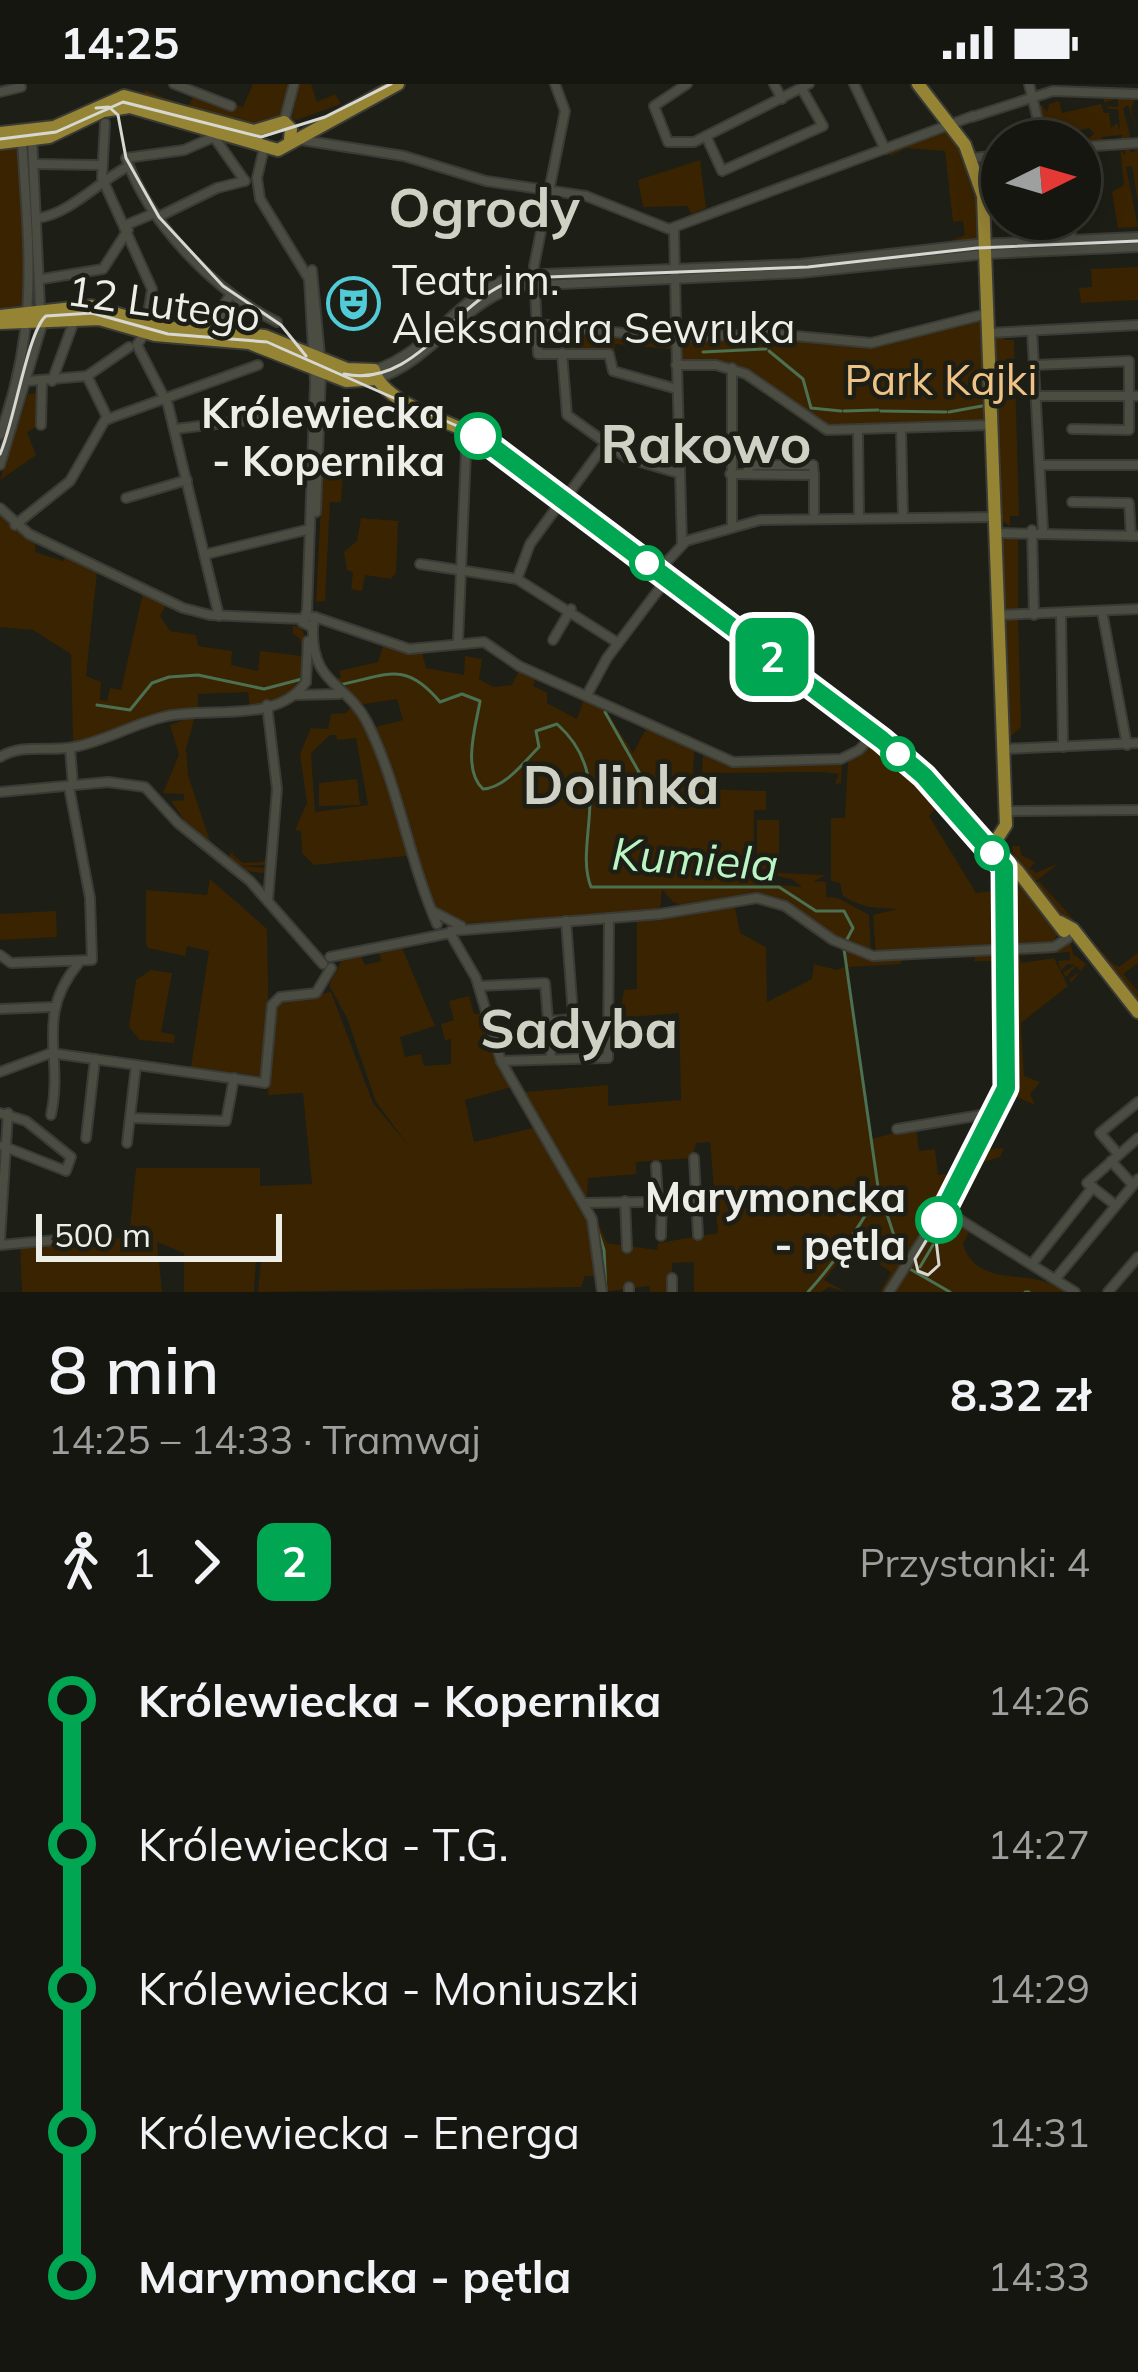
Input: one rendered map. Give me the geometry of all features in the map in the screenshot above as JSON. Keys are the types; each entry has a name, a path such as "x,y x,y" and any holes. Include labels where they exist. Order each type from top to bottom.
{"main road":[{"path":"917,84 972,158 981,198"},
{"path":"115,95 242,140 282,137 317,126 388,86"},
{"path":"0,143 58,125 115,95 139,97 282,137"},
{"path":"948,125 971,166 981,200"},
{"path":"0,133 28,137"},
{"path":"985,240 1006,812 1005,832 993,845"},
{"name":"12 Lutego","path":"0,319 91,306 161,328 265,336 314,358"},
{"name":"12 Lutego","path":"36,314 85,317 145,333 249,343 314,358"},
{"path":"314,358 337,378 379,379"},
{"path":"314,358 379,379 467,428 922,768 1138,1012"},
{"path":"993,845 1039,899"}],"street":[{"path":"174,84 231,106"},
{"path":"260,181 266,159 282,137 294,84"},
{"path":"555,84 565,111 535,278 538,354 608,354 612,371 677,389"},
{"path":"687,84 654,106 668,142 685,143 706,136 805,86 822,127 722,171 706,136"},
{"path":"774,84 782,99"},
{"path":"854,84 885,149"},
{"path":"1029,84 1038,120"},
{"path":"1,89 21,87"},
{"path":"282,137 316,146 404,156 473,178 595,199 653,227 674,228 1032,96 1061,91 1138,94"},
{"path":"105,123 99,165 102,178 152,292 149,308"},
{"path":"0,465 32,370 36,314 23,162 28,137"},
{"path":"0,435 19,382 42,279 28,137"},
{"path":"259,167 282,137"},
{"path":"27,214 52,215 129,161 215,138 245,181"},
{"path":"242,140 257,147 266,203 315,280 309,622 321,670 362,713 388,768 406,849 428,902 480,986 501,1061 584,1203 598,1238 602,1292"},
{"path":"1101,146 1138,143"},
{"path":"972,158 981,157"},
{"path":"23,162 29,158 34,165"},
{"path":"129,161 157,215 231,295 277,322"},
{"path":"34,165 99,165"},
{"path":"42,279 103,269 127,227 217,188 260,181"},
{"path":"588,693 682,544 674,228"},
{"path":"1072,246 1138,236"},
{"path":"1071,240 1072,246"},
{"path":"379,379 490,286 535,278 783,269 986,248 1138,247"},
{"path":"296,248 308,275 321,388 307,676 317,692"},
{"path":"224,332 225,303 231,295"},
{"path":"537,324 871,343 988,314"},
{"path":"41,425 47,380 74,324"},
{"path":"989,333 1138,325"},
{"path":"128,328 134,349 166,398 219,616"},
{"path":"1033,331 1041,465 1033,530 1034,614"},
{"path":"28,381 86,376 134,349 145,333"},
{"path":"562,353 566,413 640,465 678,473"},
{"path":"1035,365 1129,361 1134,396 1129,430 1072,429"},
{"path":"15,525 70,482 96,431 108,419 195,392 255,362 258,365"},
{"path":"676,365 732,368 758,380 819,427 993,425"},
{"path":"732,368 732,526"},
{"path":"32,370 47,380"},
{"path":"86,376 108,419"},
{"path":"321,388 337,378"},
{"path":"1037,396 1134,396"},
{"path":"175,429 281,416"},
{"path":"458,642 467,428"},
{"path":"901,428 903,518"},
{"path":"858,430 860,518"},
{"path":"517,579 530,544 606,443"},
{"path":"1041,465 1138,465"},
{"path":"730,474 814,475 814,519"},
{"path":"126,498 188,480"},
{"path":"682,544 732,526 860,518 1134,536 1129,503 1072,502"},
{"path":"0,508 15,525 182,608 338,627 409,649 484,642 520,666 738,763 841,759 876,732"},
{"path":"207,554 310,529"},
{"path":"420,564 517,579 618,643"},
{"path":"553,640 571,609"},
{"path":"1000,615 1138,609"},
{"path":"1004,749 1132,744 1102,611"},
{"path":"1061,614 1063,747"},
{"path":"287,697 307,676 321,670"},
{"path":"317,692 326,680"},
{"path":"0,757 20,749 70,748 172,714 267,706 317,692 343,695"},
{"path":"267,706 277,786 268,902"},
{"path":"0,955 11,963 92,960 93,925 71,786 70,748"},
{"path":"0,791 142,785 178,824 244,875 313,957 328,962"},
{"path":"1006,812 1138,810"},
{"path":"890,1292 944,1209 992,1113 1005,1076 1004,861"},
{"path":"244,875 268,874"},
{"path":"0,1072 36,1055 54,1054 265,1083 272,1004 283,997 316,993 325,982 328,962 344,952 444,929 609,918 758,898 785,906 844,945 878,957 1049,947 1068,934"},
{"path":"501,1061 608,1058 609,918"},
{"path":"566,921 575,1041"},
{"path":"51,1115 52,1007 78,964"},
{"path":"480,986 544,982 550,1057"},
{"path":"0,1009 52,1007"},
{"path":"548,1021 573,1019"},
{"path":"86,1138 95,1059"},
{"path":"127,1143 136,1065"},
{"path":"130,1118 228,1121 234,1078"},
{"path":"1057,1277 1135,1182 1100,1133 1138,1102"},
{"path":"2,1144 66,1171 69,1154 4,1113 2,1144 0,1242 68,1239"},
{"path":"897,1130 992,1113"},
{"path":"1032,1264 1090,1185 1138,1138"},
{"path":"694,1158 698,1235"},
{"path":"656,1166 662,1236"},
{"path":"1090,1185 1114,1204"},
{"path":"625,1201 627,1248"},
{"path":"584,1203 698,1201"},
{"path":"944,1209 1076,1292"},
{"path":"1108,1292 1138,1257"},
{"path":"672,1278 672,1292"}],"green space":[{"path":"253,84 291,84 281,117 262,128 144,97 145,90 188,107 194,95 228,110 233,104 243,107"},
{"path":"299,84 311,84 317,102 335,94 341,104 296,120 292,118"},
{"path":"1103,94 1137,95 1131,109 1138,134 1128,105 1123,108 1131,139 1138,136 1138,142 1119,142 1122,135 1101,137 1101,120 1045,120 1037,107 1042,105 1047,112 1049,104 1059,101 1062,113 1101,104 1104,113 1109,113 1111,128 1117,123 1120,131 1118,109 1106,106 1118,107 1118,98 1104,103"},
{"path":"944,127 969,165 981,240 951,241 965,235 963,221 953,222 945,151 906,148 891,156 885,149"},
{"path":"12,144 20,149 25,298 22,305 0,310 0,147"},
{"path":"1138,145 1138,203 1132,166 1126,167 1138,227 1118,228 1112,192 1124,185 1120,148 1125,156 1125,146 1133,153"},
{"path":"700,160 706,208 691,214 688,206 643,207 638,180"},
{"path":"1138,267 1138,300 1081,303 1079,288 1092,287 1091,269"},
{"name":"Park Kajki","path":"987,314 991,425 831,431 732,368 678,365 678,337 779,334 862,343 914,336"},
{"path":"569,329 672,338 672,349 615,344 614,351 570,351"},
{"path":"1001,332 1005,340 1014,340 1019,516 1010,516 1010,526 1001,520 992,333"},
{"path":"39,393 40,425 27,432 36,455 0,480 28,394"},
{"path":"323,468 343,472 341,502 330,502 325,601 316,602"},
{"path":"0,514 36,541 35,552 63,561 66,556 97,572 86,676 101,682 100,700 107,701 110,688 121,690 143,593 167,603 160,616 170,631 196,635 198,646 232,651 231,665 258,671 260,651 302,656 300,639 293,634 293,626 300,627 306,647 301,679 283,698 250,709 248,692 198,694 198,710 163,715 73,744 71,654 33,630 0,627"},
{"path":"361,518 398,521 396,573 391,579 365,575 362,591 351,589 353,572 347,570 344,552 357,541"},
{"path":"1018,535 1018,613 1006,613 1000,541"},
{"path":"1018,616 1021,727 1008,739 1003,620"},
{"path":"384,644 422,652 426,668 464,675 465,656 482,659 479,679 493,687 512,685 520,668 538,673 533,686 547,693 547,703 577,719 585,696 604,707 633,753 647,727 694,751 693,782 699,789 766,791 766,810 754,810 753,883 802,887 792,879 756,872 826,875 814,881 826,882 826,897 838,898 869,915 871,953 835,939 774,899 685,907 662,889 660,911 454,924 435,911 371,728 403,720 397,699 358,705 329,682 341,677 339,671 378,662"},
{"path":"353,705 392,787 407,856 314,865 302,853 301,831 295,830 307,803 300,754 311,728 328,729 331,714 346,713","holes":["336,735 337,740 356,738 368,805 315,812 311,753"]},
{"path":"195,716 186,749 188,775 212,847 226,858 235,849 232,854 243,863 263,862 266,857 265,865 237,866 267,868 263,873 239,870 173,816 188,826 171,801 184,800 184,794 163,793 179,755 170,725"},
{"path":"879,738 913,763 945,799 928,785 921,791 936,808 929,816 976,893 1000,890 995,882 1003,885 1001,947 876,954 873,915 897,909 856,903 843,896 840,883 831,881 831,818 845,818 848,761"},
{"path":"703,753 740,765 842,764 841,783 835,784 839,774 822,772 702,773"},
{"path":"357,779 360,805 319,806 319,783"},
{"path":"757,820 779,820 779,870 757,869"},
{"path":"1012,846 1020,846 1021,855 1035,862 1030,868 1036,873 1059,863 1034,883 1039,881 1112,963 1119,967 1138,953 1138,963 1123,974 1138,991 1138,1009 1045,901 1016,859"},
{"path":"1006,865 1061,931 1049,945 1006,947"},
{"path":"210,879 267,929 269,1039 261,1076 191,1067 209,951 187,946 185,956 148,948 146,942 146,890 207,895"},
{"path":"734,903 740,933 766,947 767,1002 812,979 814,964 837,970 846,966 845,947 871,957 901,959 901,964 847,967 872,1139 916,1127 919,1151 935,1149 938,1175 946,1174 950,1190 999,1085 999,961 974,961 975,956 1002,953 1002,1089 953,1191 904,1270 945,1212 970,1230 963,1244 981,1268 1052,1284 1064,1292 880,1292 891,1272 851,1246 824,1280 846,1292 829,1287 821,1292 694,1292 694,1262 672,1263 672,1292 650,1292 649,1286 603,1292 601,1260 583,1199 503,1061 525,1092 608,1085 608,1106 681,1100 679,1013 619,1018 624,990 637,989 637,918 686,915","holes":["710,1142 718,1233 658,1243 657,1250 607,1243 587,1198 588,1178 636,1174 636,1162 692,1158 696,1143"]},
{"path":"56,911 57,937 0,940 0,914"},
{"path":"1070,941 1073,954 1086,964 1081,971 1076,966 1066,977 1063,973 1075,965 1067,964 1061,971 1058,961 1070,960 1070,952 1020,956 1021,963 1054,958 1068,986 1021,1023 1024,1076 1040,1082 1030,1094 1035,1105 1015,1096 990,1149 1004,1148 1000,1157 984,1162 955,1216 947,1207 1001,1099 1006,959"},
{"path":"400,943 435,1026 400,1037 405,1057 421,1054 424,1066 451,1064 451,1039 445,1040 441,1024 454,1020 449,1001 469,996 474,1014 484,1013 492,1044 590,1218 598,1276 585,1276 581,1287 258,1292 261,1261 256,1257 254,1292 184,1292 184,1253 157,1242 162,1292 22,1292 20,1243 129,1238 136,1168 260,1168 260,1186 312,1184 303,1093 268,1095 273,1014 281,1001 331,992 373,1103 408,1145 376,1102 347,1018 329,985 344,956 360,953 365,965 381,961 378,948","holes":["512,1087 533,1128 474,1142 465,1100"]},
{"path":"151,970 172,973 161,1032 175,1035 174,1043 140,1040 129,1027 136,980"}],"waterway":[{"path":"703,352 766,349"},
{"path":"769,351 803,379 811,408 841,411"},
{"path":"949,412 982,406"},
{"path":"844,411 878,410"},
{"path":"881,411 946,412"},
{"name":"Kumiela","path":"97,705 130,710 152,683 169,677 198,675 264,689 302,679"},
{"name":"Kumiela","path":"339,685 405,675 440,702 462,694 480,701 472,758 483,789 506,779 539,747 536,731 557,724 575,744 585,766 591,887 779,887 816,911 844,911 853,928 845,943"},
{"path":"605,712 644,781"},
{"name":"Kumiela","path":"844,949 878,1187 903,1263"},
{"path":"981,1151 1011,1085 1011,958"},
{"path":"951,1208 979,1155"},
{"path":"808,1292 874,1199"},
{"path":"590,1206 604,1250 606,1292"},
{"path":"935,1241 939,1225"},
{"path":"920,1267 933,1245"},
{"name":"Kumiela","path":"910,1269 950,1292"}],"tram line":[{"path":"0,139 56,132 123,102 261,137 325,117 391,84"},
{"path":"96,108 109,107 118,115 126,158 159,217 223,286 281,325 306,356"},
{"path":"344,374 370,375 394,368 498,287 522,278 808,267 977,248 1138,241"},
{"path":"0,454 33,339 46,316 92,313 168,334 267,342 473,433 885,742 924,774 1004,864 1008,881 1008,1088 935,1231 939,1265 928,1275 918,1271 915,1259 958,1188 1006,1087 1006,873 928,780 882,740"},
{"name":"2","path":"478,436 882,740 924,776 1004,867 1006,1088 939,1220"}],"place":[{"name":"Teatr im. Aleksandra Sewruka","path":"353,303"},
{"name":"Królewiecka - Kopernika","path":"478,436"},
{"name":"Marymoncka - pętla","path":"939,1220"}],"district":[{"name":"Ogrody","path":"484,207"},
{"name":"Rakowo","path":"706,443"},
{"name":"Dolinka","path":"621,784"},
{"name":"Sadyba","path":"579,1028"}]}
